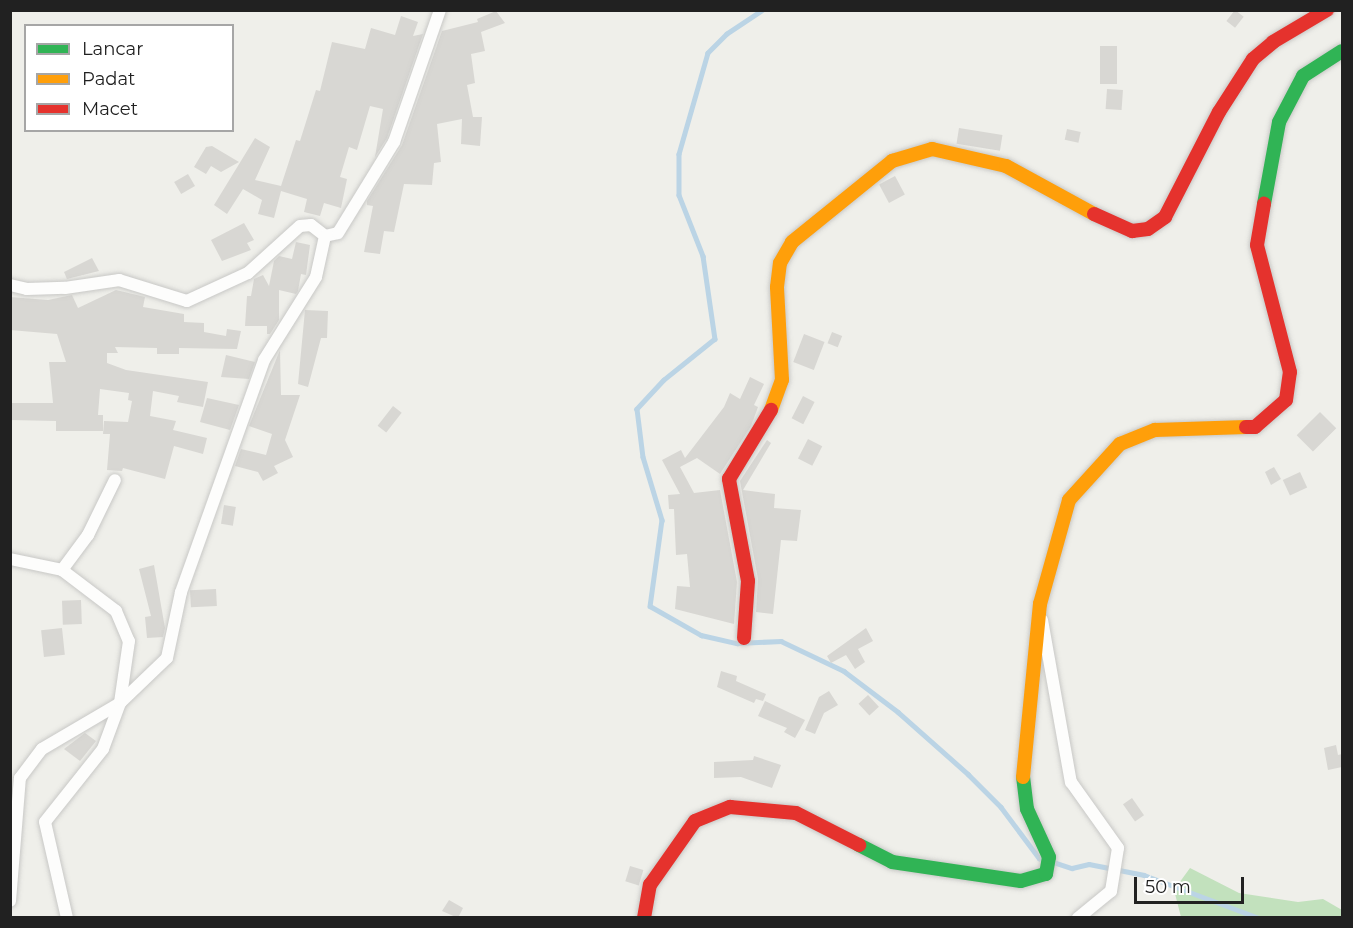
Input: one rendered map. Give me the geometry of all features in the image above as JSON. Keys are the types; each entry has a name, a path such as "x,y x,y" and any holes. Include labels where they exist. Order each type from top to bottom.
{"street":[{"path":"325,236 338,233 394,142 440,10"},
{"path":"744,638 748,581 729,479 768,419 782,380 777,287 780,263 792,242 892,161 932,149 1006,166 1106,221 1132,231 1148,229 1165,217 1177,199 1219,112 1253,59 1273,42 1327,10"},
{"path":"644,918 650,885 695,821 730,807 796,813 892,862 1021,881 1046,874 1049,856 1027,809 1022,769 1040,604 1069,500 1120,444 1155,429 1255,427 1286,400 1290,372 1257,245 1279,122 1304,76 1342,51"},
{"path":"10,285 27,289 64,288 119,280 187,301 248,273 300,226 311,225 325,236"},
{"path":"10,902 20,778 42,749 120,703 167,658 181,592 264,360 316,277 325,236"},
{"path":"62,570 88,536 115,480"},
{"path":"10,560 62,570 116,611 129,641 120,703 103,749 45,822 67,918"},
{"path":"1040,604 1071,782 1119,848 1112,891 1078,918"}],"green space":[{"path":"1190,868 1239,893 1298,902 1323,899 1342,910 1342,917 1181,917 1174,890"}],"building":[{"path":"1235,10 1244,17 1235,28 1226,21"},
{"path":"496,11 505,23 481,32 485,51 471,54 475,83 467,85 473,117 482,117 480,146 461,144 462,119 437,124 441,162 434,163 432,185 404,184 394,232 384,231 380,254 364,252 373,206 367,205 367,201 402,145 442,31 478,22 477,19"},
{"path":"401,16 418,22 413,36 423,34 387,138 375,157 383,109 370,106 357,150 349,147 340,177 347,179 341,208 324,203 320,216 304,212 307,199 281,191 274,218 258,214 262,200 243,189 227,214 214,205 255,138 270,147 255,180 281,186 296,140 300,141 316,90 320,91 332,42 365,49 371,28 395,35"},
{"path":"1100,46 1117,46 1117,84 1100,84"},
{"path":"1107,89 1123,90 1122,110 1106,109"},
{"path":"959,128 1002,135 1000,151 956,144"},
{"path":"1067,129 1081,132 1078,143 1065,140"},
{"path":"212,146 239,162 221,172 211,166 206,174 194,167 206,147"},
{"path":"188,174 195,186 181,194 174,182"},
{"path":"895,176 905,195 889,203 879,184"},
{"path":"244,223 254,240 247,243 251,250 222,261 211,240"},
{"path":"296,242 310,245 306,275 301,274 298,291 296,294 279,290 279,320 270,334 267,334 267,326 245,326 247,296 251,296 254,279 263,275 269,286 274,261 279,256 292,259"},
{"path":"92,258 99,271 67,279 64,272"},
{"path":"116,290 145,297 143,307 184,314 184,322 204,323 204,332 226,336 227,329 241,331 237,349 179,348 179,354 157,354 157,348 115,347 118,353 107,353 107,363 126,370 208,382 203,407 177,402 179,396 153,391 150,416 176,421 173,430 207,438 203,454 174,446 165,479 123,468 122,471 107,470 110,434 103,434 104,421 128,422 132,401 128,400 129,393 100,389 98,415 103,415 103,431 56,431 56,421 10,420 10,403 53,403 49,362 66,362 57,334 10,330 10,297 48,300 72,295 78,308"},
{"path":"305,310 328,311 327,338 321,338 308,387 298,384"},
{"path":"832,332 842,336 838,347 828,343"},
{"path":"804,334 825,342 814,370 793,362"},
{"path":"280,350 281,395 300,395 285,440 293,457 274,466 278,473 263,481 258,472 235,466 241,449 266,455 272,434 249,426"},
{"path":"226,355 255,362 249,379 221,377"},
{"path":"750,377 764,384 754,405 758,407 751,426 720,474 697,458 680,467 694,493 720,490 737,582 734,624 675,609 677,586 690,587 687,554 676,555 674,509 669,509 668,495 680,494 662,460 681,450 685,458 724,407 730,393 740,399"},
{"path":"803,396 815,402 803,424 792,418"},
{"path":"207,398 239,405 230,430 200,422"},
{"path":"393,406 402,413 386,432 378,426"},
{"path":"1320,412 1336,428 1313,452 1297,435"},
{"path":"808,439 822,446 812,466 798,459"},
{"path":"767,440 771,443 743,490 775,494 774,508 801,510 797,541 781,540 773,614 756,612 758,579 740,481"},
{"path":"1274,467 1281,479 1271,485 1265,472"},
{"path":"1300,472 1307,487 1290,495 1283,480"},
{"path":"224,505 236,507 233,526 221,524"},
{"path":"154,565 165,628 163,637 147,638 145,617 151,616 139,569"},
{"path":"216,589 217,606 191,607 190,590"},
{"path":"81,600 82,624 63,625 62,601"},
{"path":"62,628 65,655 44,657 41,630"},
{"path":"866,628 873,641 858,649 865,662 855,669 846,655 831,663 827,656"},
{"path":"721,671 737,676 736,681 766,694 763,701 756,699 754,703 717,687"},
{"path":"829,691 838,705 824,713 815,734 805,730 819,697"},
{"path":"868,695 879,707 869,716 858,704"},
{"path":"765,701 805,720 795,738 784,732 787,728 758,716"},
{"path":"85,733 96,741 80,761 64,749"},
{"path":"1336,745 1338,755 1342,754 1342,767 1328,770 1324,748"},
{"path":"754,756 781,765 772,788 741,777 714,778 714,762 753,760"},
{"path":"1132,798 1144,815 1135,822 1123,804"},
{"path":"630,866 643,870 639,885 625,881"},
{"path":"449,900 463,908 458,918 442,911"}],"waterway":[{"path":"763,10 727,34 708,53 679,154 679,195 703,256 715,339 664,380 637,409 643,457 662,520 650,606 701,635 737,643 781,641 844,671 898,712 968,774 1001,807 1039,858 1045,859"},
{"path":"1053,862 1072,868 1089,864 1144,875 1259,918"}],"traffic: fast":[{"path":"1264,204 1279,122 1303,76 1342,51"},
{"path":"859,845 892,862 1021,881 1046,874 1049,857 1027,809 1023,777"}],"traffic: slow":[{"path":"771,410 782,380 777,287 780,263 792,242 892,161 932,149 1006,166 1094,214"},
{"path":"1023,777 1040,604 1069,500 1120,444 1155,430 1246,427"}],"traffic: jam":[{"path":"1094,214 1132,231 1148,229 1165,217 1219,112 1253,59 1273,42 1327,10"},
{"path":"1246,427 1255,427 1286,400 1290,372 1257,245 1264,204"},
{"path":"744,638 748,581 729,479 771,410"},
{"path":"644,918 650,885 695,821 730,807 796,813 859,845"}]}
